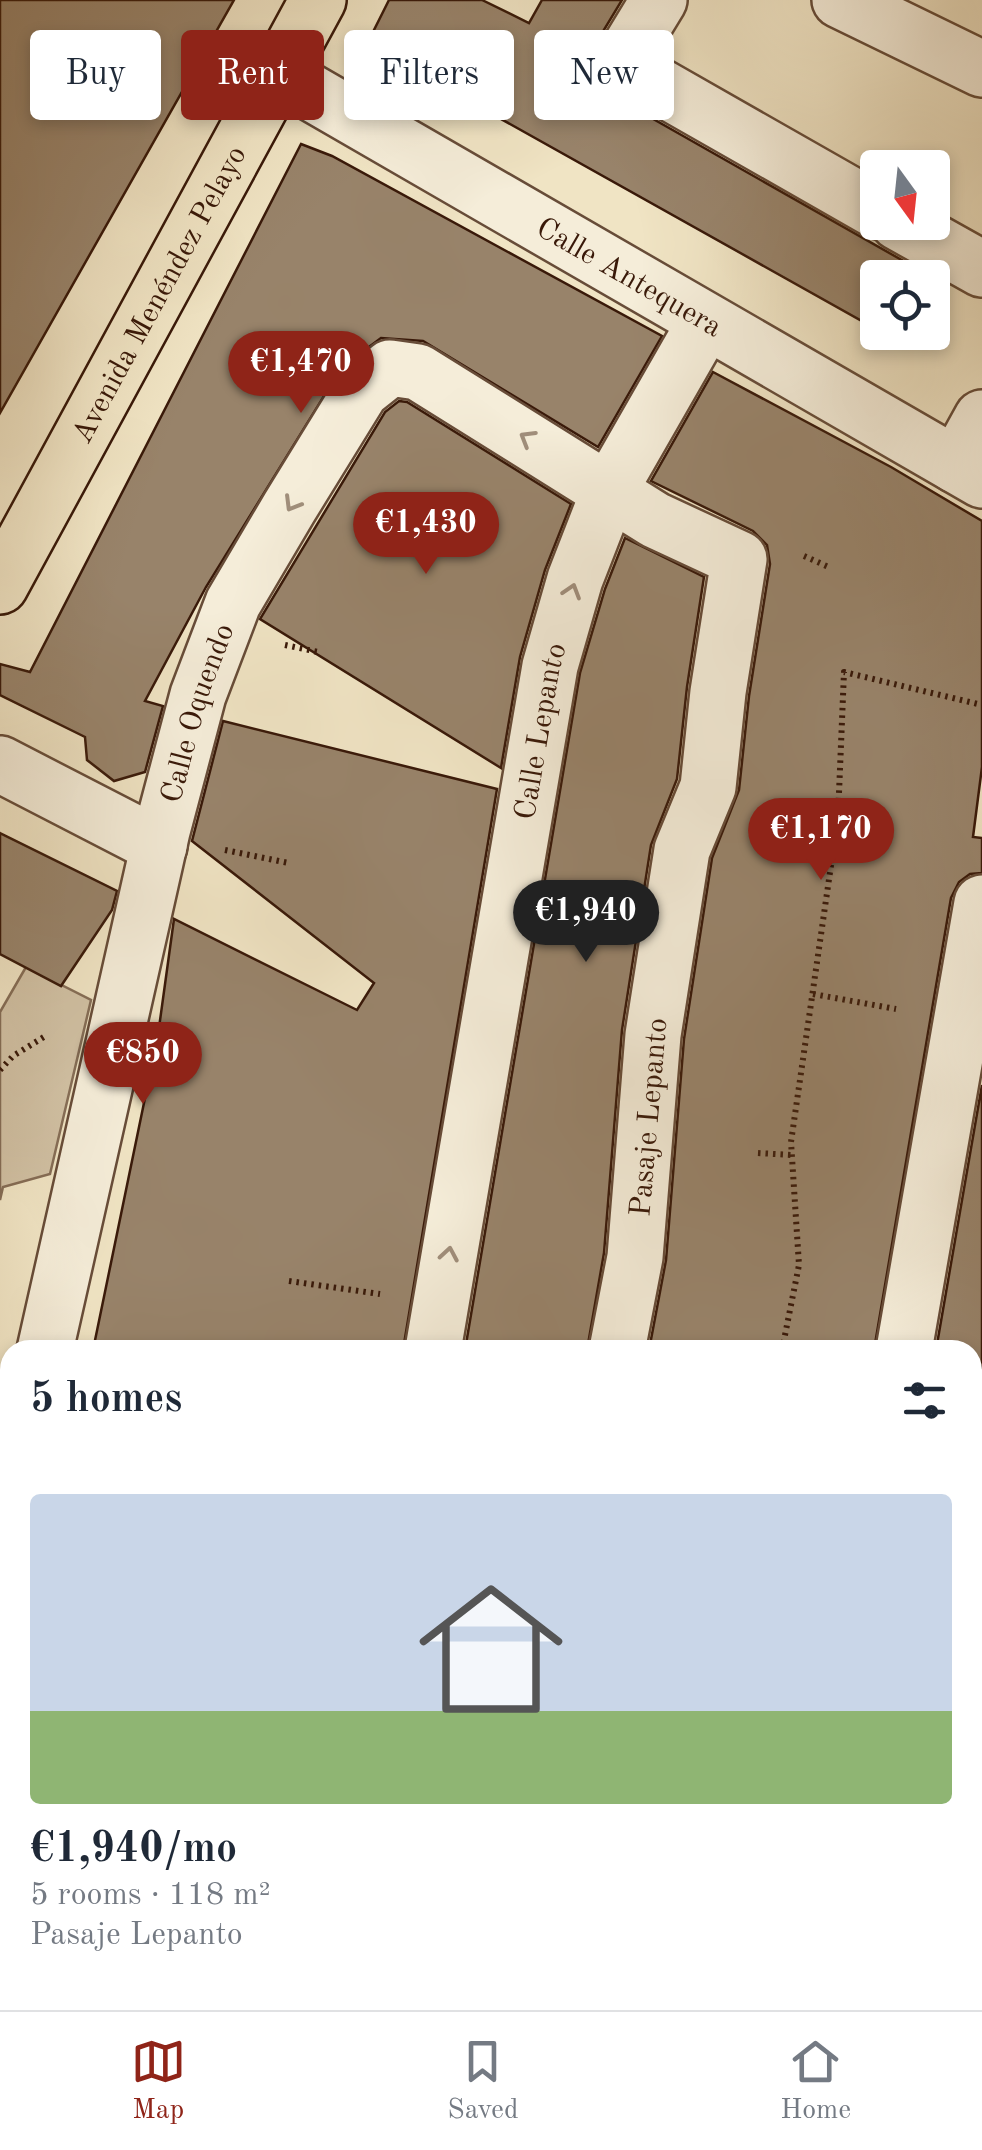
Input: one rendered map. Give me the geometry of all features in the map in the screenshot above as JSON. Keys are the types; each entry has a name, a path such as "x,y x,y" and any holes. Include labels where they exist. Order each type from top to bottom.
{"main road":[{"name":"Avenida Menéndez Pelayo","path":"302,30 318,0"},
{"name":"Avenida Menéndez Pelayo","path":"0,586 254,120"}],"street":[{"path":"659,0 620,64 860,201"},
{"path":"840,0 982,69"},
{"name":"Calle Antequera","path":"324,100 969,472"},
{"path":"930,240 982,269"},
{"name":"Calle Lepanto","path":"437,1326 550,666 575,579 610,489 706,323"},
{"name":"Calle Oquendo","path":"46,1340 159,846 198,695 234,603 361,391 390,368 418,372 610,489"},
{"path":"969,472 982,418"},
{"name":"Pasaje Lepanto","path":"610,489 672,530 739,560 708,787 682,850 653,1035 635,1257 619,1340"},
{"path":"0,764 159,846"},
{"path":"906,1340 982,903"}],"path":[{"path":"784,1340 799,1264 792,1155 838,816 844,672 982,705"},
{"path":"813,994 962,1020"},
{"path":"758,1153 792,1155"},
{"path":"289,1281 437,1326"}],"shaded area":[{"path":"26,967 91,1000 50,1174 3,1187 0,1200 0,1012"}],"building":[{"path":"0,0 234,0 217,30 181,30 181,94 0,413"},
{"path":"389,0 482,0 529,23 542,0 622,0 604,30 534,30 534,120 655,120 860,236 860,240 902,260 860,260 860,320 503,120 514,120 514,30 374,30"},
{"path":"301,144 332,156 662,336 598,447 423,341 381,338 342,367 206,587 145,701 163,706 145,772 114,781 87,760 85,737 0,695 0,664 30,672"},
{"path":"713,372 891,467 982,521 982,767 973,837 982,838 982,873 970,874 959,882 951,898 876,1340 651,1340 666,1260 684,1039 712,858 739,790 770,564 767,545 753,531 651,481"},
{"path":"399,401 407,402 571,504 545,570 520,657 501,768 260,619 385,412"},
{"path":"625,538 704,577 677,779 651,845 622,1030 604,1253 589,1340 467,1340 580,673"},
{"path":"223,721 497,789 405,1340 95,1340 158,1035 174,919 357,1010 374,983 192,841"},
{"path":"0,833 117,891 112,910 61,986 0,954"},
{"path":"982,1085 982,1340 938,1340"}]}
